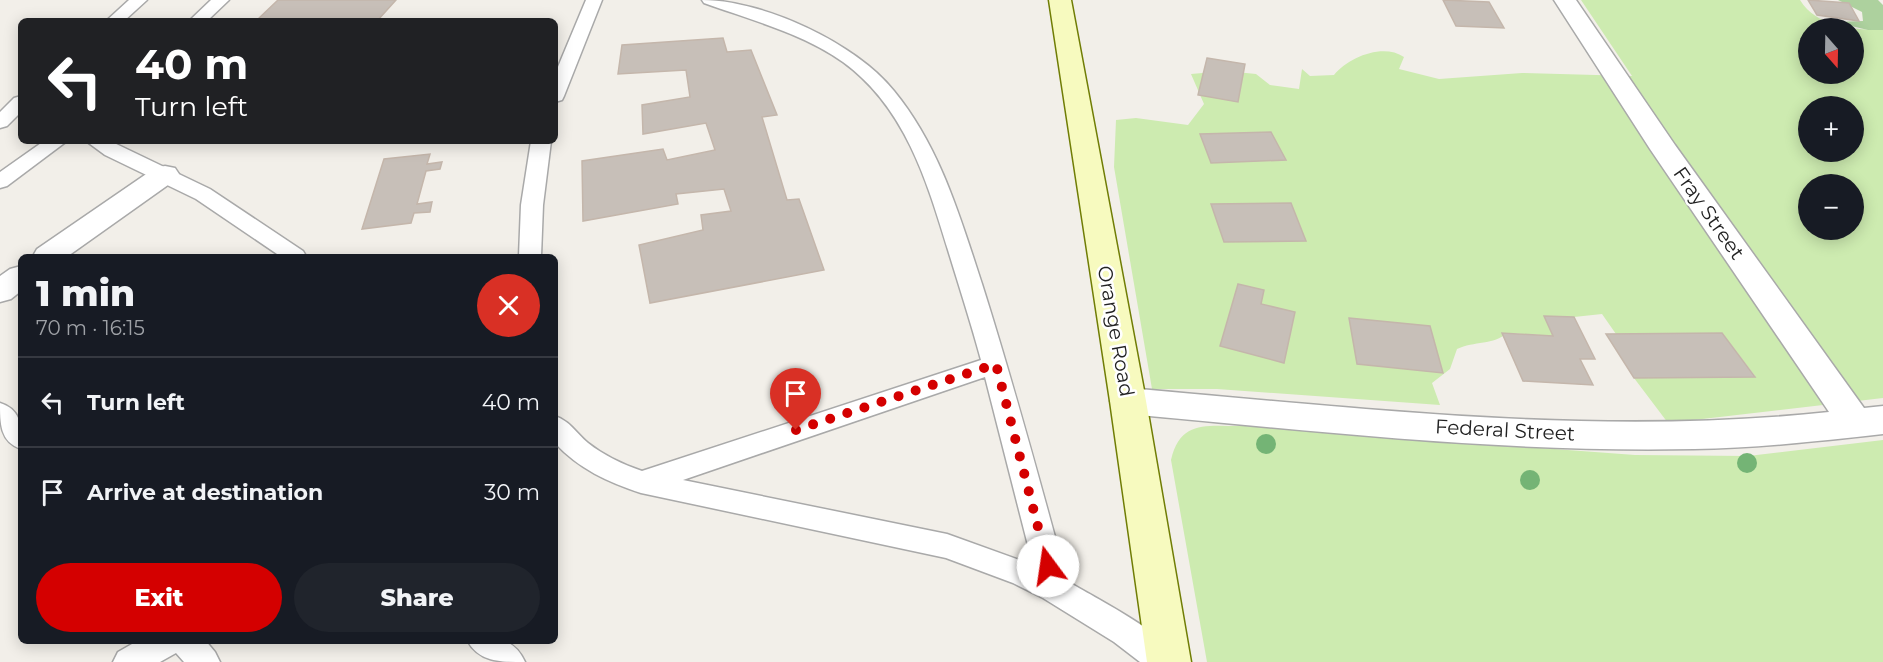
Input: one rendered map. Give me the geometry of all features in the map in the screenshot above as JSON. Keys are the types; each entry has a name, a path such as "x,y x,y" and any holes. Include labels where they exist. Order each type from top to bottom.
{"main road":[{"name":"Orange Road","path":"1060,0 1128,401 1167,662"}],"street":[{"name":"Fray Street","path":"1565,0 1671,159 1869,422"},
{"path":"51,254 165,174"},
{"path":"0,291 18,278"},
{"name":"Federal Street","path":"1128,401 1499,432 1613,436 1752,433 1869,422"}],"lane":[{"path":"118,18 139,0"},
{"path":"200,18 221,0"},
{"path":"558,89 594,0"},
{"path":"710,0 807,34 842,53 867,72 898,108 922,145 936,178 996,364 1054,589"},
{"path":"0,122 18,105"},
{"path":"0,182 53,144"},
{"path":"101,144 203,194 292,254"},
{"path":"530,254 532,205 541,144"},
{"path":"641,482 996,364"},
{"path":"0,413 18,435"},
{"path":"558,429 579,451 615,473 641,482 947,546 1023,573 1125,632 1167,662"},
{"path":"129,662 163,644"},
{"path":"188,644 204,662"},
{"path":"487,644 509,662"}],"green space":[{"path":"1581,0 1800,0 1807,9 1820,18 1798,18 1798,84 1864,84 1864,29 1883,30 1883,398 1668,423 1634,378 1755,376 1722,333 1616,334 1602,314 1574,317 1544,316 1553,336 1507,333 1490,341 1457,349 1450,369 1432,383 1440,405 1217,389 1152,389 1114,167 1116,120 1136,118 1188,125 1204,104 1191,74 1226,71 1256,74 1270,85 1299,89 1302,69 1310,76 1334,75 1340,68 1357,58 1377,52 1386,51 1404,57 1399,69 1439,79 1522,73 1632,76"},
{"path":"1838,0 1878,0 1883,5 1883,30 1864,29 1862,12"},
{"path":"1208,426 1245,426 1635,455 1748,456 1883,440 1883,662 1207,662 1171,460 1182,437 1189,431"}],"building":[{"path":"278,0 396,0 380,18 259,18"},
{"path":"1443,0 1489,2 1504,28 1456,26"},
{"path":"1808,0 1849,3 1857,18 1838,18 1817,15"},
{"path":"723,38 727,52 751,50 777,115 762,117 787,200 799,199 824,270 650,303 639,245 703,230 701,215 731,211 724,189 676,194 678,204 583,221 582,161 663,149 667,160 715,150 706,123 643,134 642,105 690,97 686,70 618,74 622,45"},
{"path":"1207,58 1245,64 1238,102 1198,95"},
{"path":"1271,132 1286,160 1211,163 1200,134"},
{"path":"430,154 427,164 442,162 440,169 426,171 417,204 432,202 430,212 414,213 411,223 362,229 384,159"},
{"path":"1291,203 1306,241 1224,242 1211,204"},
{"path":"1238,284 1264,290 1261,304 1295,312 1284,363 1220,346"},
{"path":"1544,316 1574,317 1595,359 1580,359 1593,385 1523,381 1502,333 1553,336"},
{"path":"1349,318 1430,326 1443,373 1357,364"},
{"path":"1722,333 1755,377 1634,378 1606,334"}],"route":[{"path":"796,430 996,364 1048,566"}]}
